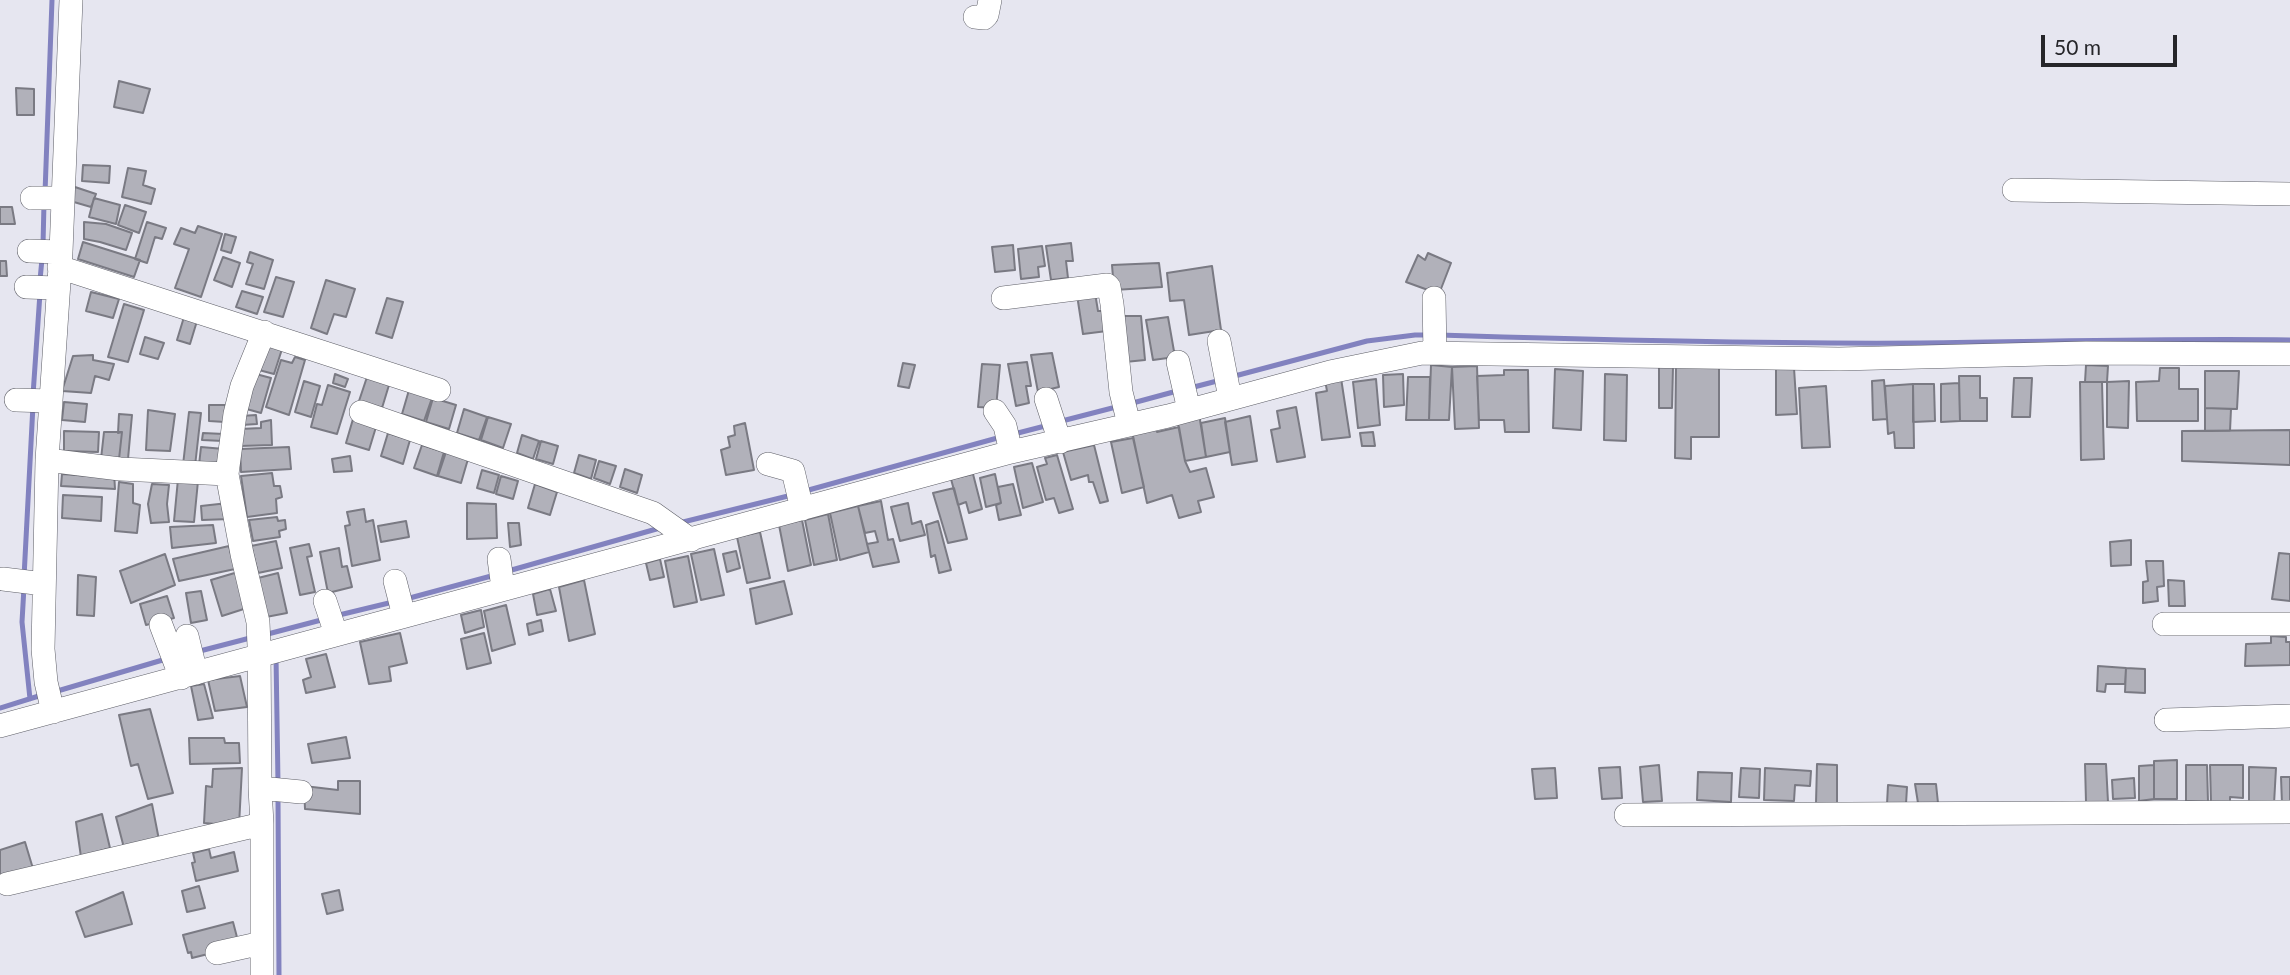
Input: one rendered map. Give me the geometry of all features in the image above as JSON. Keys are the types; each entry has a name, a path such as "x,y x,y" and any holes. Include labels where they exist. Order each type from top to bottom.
{"street":[{"path":"50,699 43,649 26,582 47,460 33,400 44,269 46,198 71,0"},
{"path":"975,17 984,18 987,15 990,0"},
{"path":"2014,190 2290,194"},
{"path":"44,269 264,332 439,390"},
{"path":"1003,298 1107,285 1112,304 1126,411"},
{"path":"1434,308 1435,349"},
{"path":"262,975 262,824 278,790 269,651 258,622 227,474 235,414 242,386 264,332"},
{"path":"1219,341 1229,393"},
{"path":"0,726 50,699 182,654 269,651 330,617 399,598 501,572 690,540 802,506 1005,433 1054,421 1126,411 1184,388 1229,393 1435,349 1825,359 2086,354 2290,354"},
{"path":"361,412 653,513 690,540"},
{"path":"47,460 120,469 227,474"},
{"path":"768,464 793,471 802,506"},
{"path":"2164,624 2290,624"},
{"path":"2166,720 2290,716"},
{"path":"1626,815 2290,812"},
{"path":"7,884 262,824"},
{"path":"217,953 262,943"}],"building":[{"path":"119,81 150,89 143,113 114,107"},
{"path":"16,88 34,89 34,115 17,115"},
{"path":"83,165 110,166 109,183 82,181"},
{"path":"128,168 146,171 143,185 155,189 151,204 122,197"},
{"path":"72,186 96,194 91,207 67,200"},
{"path":"94,198 120,205 116,224 89,217"},
{"path":"125,205 146,212 139,233 118,225"},
{"path":"0,207 12,207 15,224 0,224"},
{"path":"84,222 106,224 132,233 126,250 84,239"},
{"path":"147,222 166,228 162,239 155,237 147,263 135,259"},
{"path":"198,226 222,234 201,297 175,288 189,249 174,244 181,228 195,233"},
{"path":"225,234 236,237 231,253 221,250"},
{"path":"83,242 140,260 134,277 78,259"},
{"path":"1071,243 1073,261 1066,261 1068,278 1051,280 1046,246"},
{"path":"1013,245 1015,270 995,272 992,247"},
{"path":"1042,246 1045,266 1038,267 1039,277 1021,279 1018,249"},
{"path":"250,252 273,260 264,289 246,284 253,264 247,262"},
{"path":"1428,253 1451,263 1439,294 1406,282 1418,255 1425,260"},
{"path":"223,257 240,263 232,287 214,280"},
{"path":"0,261 6,261 7,276 0,276"},
{"path":"1159,263 1162,287 1114,290 1112,265"},
{"path":"1212,266 1221,330 1189,335 1184,300 1170,301 1167,273"},
{"path":"276,277 294,282 283,317 264,312"},
{"path":"326,280 355,289 346,317 334,314 327,334 311,328"},
{"path":"242,291 263,297 257,314 236,307"},
{"path":"91,292 119,299 113,318 86,311"},
{"path":"1095,293 1098,311 1103,311 1107,331 1083,334 1077,295"},
{"path":"387,298 403,302 392,338 376,333"},
{"path":"124,304 144,310 128,362 108,357"},
{"path":"1119,316 1141,316 1145,360 1125,362"},
{"path":"184,317 197,321 190,344 177,340"},
{"path":"1168,317 1175,357 1153,360 1146,320"},
{"path":"145,337 164,343 158,359 140,354"},
{"path":"264,340 283,346 274,374 255,369"},
{"path":"1052,353 1059,387 1038,392 1031,355"},
{"path":"93,355 93,360 114,364 109,380 95,376 91,393 62,391 73,356"},
{"path":"295,357 305,360 289,415 266,407 281,360 292,363"},
{"path":"1027,362 1031,386 1026,386 1029,403 1016,406 1008,364"},
{"path":"903,363 915,365 909,388 898,386"},
{"path":"982,364 1000,365 996,408 978,407"},
{"path":"1431,365 1452,367 1449,420 1429,420"},
{"path":"1676,365 1719,365 1719,437 1691,437 1691,459 1675,458"},
{"path":"2086,365 2108,366 2107,382 2085,382"},
{"path":"1477,366 1479,428 1455,429 1452,367"},
{"path":"1659,367 1673,367 1672,408 1659,408"},
{"path":"1794,368 1797,414 1776,415 1776,369"},
{"path":"2160,368 2179,368 2179,389 2198,389 2198,421 2137,421 2136,382 2159,381"},
{"path":"1555,369 1583,371 1581,430 1553,428"},
{"path":"1504,370 1528,370 1529,432 1505,432 1504,420 1479,420 1477,376 1504,375"},
{"path":"2205,371 2239,371 2237,409 2205,408"},
{"path":"252,373 271,378 261,413 243,408"},
{"path":"335,374 348,379 345,387 333,383"},
{"path":"1403,374 1404,405 1384,407 1383,375"},
{"path":"1605,374 1627,375 1626,441 1604,440"},
{"path":"1959,376 1980,376 1980,398 1987,398 1987,421 1960,421"},
{"path":"367,377 389,385 382,408 359,401"},
{"path":"1408,377 1430,377 1429,420 1406,420"},
{"path":"1341,378 1350,437 1322,440 1316,393 1327,391 1325,380"},
{"path":"2014,378 2032,378 2030,417 2012,417"},
{"path":"1376,379 1380,425 1358,428 1353,382"},
{"path":"1884,380 1887,419 1873,420 1872,381"},
{"path":"304,381 320,386 311,417 295,412"},
{"path":"2129,381 2128,428 2107,427 2107,382"},
{"path":"2080,382 2102,382 2104,459 2081,460"},
{"path":"1959,383 1960,421 1941,422 1941,384"},
{"path":"1913,384 1934,384 1935,421 1913,422"},
{"path":"1913,384 1914,448 1895,448 1894,432 1888,434 1885,386"},
{"path":"328,385 350,392 337,434 311,427 317,404 322,405"},
{"path":"1826,386 1830,447 1802,448 1799,388"},
{"path":"409,390 432,398 424,421 402,414"},
{"path":"433,398 456,405 449,429 426,422"},
{"path":"64,402 87,404 85,422 62,420"},
{"path":"209,405 226,405 225,422 209,421"},
{"path":"1296,407 1305,457 1277,462 1271,430 1280,428 1277,411"},
{"path":"2205,408 2231,409 2230,431 2205,431"},
{"path":"464,409 487,417 479,440 457,433"},
{"path":"148,410 175,414 170,451 146,450"},
{"path":"189,412 201,413 195,466 183,465"},
{"path":"119,414 132,415 128,459 119,459 122,432 118,433"},
{"path":"1199,414 1206,457 1185,461 1177,419"},
{"path":"256,415 257,424 241,425 241,416"},
{"path":"1250,416 1257,461 1232,465 1225,422"},
{"path":"488,417 511,424 503,448 481,440"},
{"path":"1225,418 1230,452 1206,457 1201,423"},
{"path":"353,419 376,427 369,450 346,443"},
{"path":"271,420 272,445 240,446 240,429 261,428 261,422"},
{"path":"745,423 754,470 726,475 721,450 730,447 728,437 735,435 734,426"},
{"path":"1155,427 1157,432 1179,427 1185,461 1190,472 1206,468 1214,497 1198,501 1201,512 1179,518 1172,495 1147,503 1132,431"},
{"path":"2290,430 2290,465 2182,461 2182,431"},
{"path":"64,431 99,432 98,452 64,451"},
{"path":"104,432 122,432 119,459 101,459"},
{"path":"1373,432 1375,446 1362,446 1360,433"},
{"path":"203,433 224,434 223,441 202,440"},
{"path":"388,433 410,440 403,464 381,456"},
{"path":"522,435 539,441 533,459 517,453"},
{"path":"1133,438 1144,487 1122,493 1111,442"},
{"path":"541,441 558,446 553,464 536,459"},
{"path":"422,445 444,452 437,476 414,468"},
{"path":"1094,445 1108,501 1100,503 1088,475 1071,480 1063,452"},
{"path":"201,447 224,449 218,466 199,465"},
{"path":"289,447 291,469 241,472 240,449"},
{"path":"446,452 468,459 461,483 438,476"},
{"path":"579,455 596,460 591,479 574,473"},
{"path":"1057,455 1073,509 1059,513 1054,498 1046,500 1037,467 1047,464 1045,458"},
{"path":"350,456 352,471 334,472 332,459"},
{"path":"599,461 616,466 610,484 594,478"},
{"path":"1032,463 1043,502 1023,508 1014,467"},
{"path":"625,469 642,475 637,493 620,487"},
{"path":"482,470 499,475 494,493 477,488"},
{"path":"114,472 115,489 61,486 62,474 89,476"},
{"path":"272,473 274,486 280,486 282,497 276,499 277,513 247,517 241,476"},
{"path":"973,474 982,509 969,513 966,502 958,505 951,479"},
{"path":"995,474 1001,503 986,507 980,478"},
{"path":"501,476 518,481 513,499 496,494"},
{"path":"178,479 198,481 194,522 174,521"},
{"path":"119,482 133,484 133,503 140,505 137,533 115,531"},
{"path":"152,484 169,485 169,522 151,523 148,504"},
{"path":"535,484 557,492 550,515 528,508"},
{"path":"1013,484 1021,515 999,520 996,505 1001,503 998,487"},
{"path":"954,488 967,539 948,543 933,493"},
{"path":"63,495 102,497 101,521 62,518"},
{"path":"881,501 888,540 893,539 899,562 873,567 867,544 878,542 875,531 865,533 858,506"},
{"path":"228,503 230,519 202,520 201,506"},
{"path":"467,503 496,504 497,538 467,539"},
{"path":"908,503 912,524 921,521 925,535 900,541 891,507"},
{"path":"858,506 869,552 840,560 830,513"},
{"path":"364,509 366,522 373,520 380,560 352,566 345,526 350,525 347,512"},
{"path":"828,514 837,560 814,565 805,520"},
{"path":"277,517 278,521 285,520 286,529 279,531 280,537 253,541 249,520"},
{"path":"802,520 811,565 788,571 779,525"},
{"path":"406,521 409,537 381,542 378,526"},
{"path":"938,521 951,570 939,573 935,555 931,557 926,525"},
{"path":"508,523 519,523 521,545 510,547"},
{"path":"213,525 216,543 172,548 170,527"},
{"path":"760,532 770,578 747,583 737,537"},
{"path":"2131,540 2131,565 2111,566 2110,542"},
{"path":"276,541 282,568 258,573 251,546"},
{"path":"309,544 312,556 307,557 315,592 300,595 290,548"},
{"path":"229,546 235,569 179,581 173,559"},
{"path":"339,548 342,567 347,566 352,587 328,593 320,552"},
{"path":"714,549 724,595 701,600 691,554"},
{"path":"736,551 740,568 727,572 723,554"},
{"path":"2279,553 2290,554 2290,601 2272,599"},
{"path":"165,554 175,585 131,603 120,571"},
{"path":"688,556 697,602 674,607 665,561"},
{"path":"660,559 664,577 650,580 646,563"},
{"path":"2146,561 2163,561 2164,586 2157,587 2158,601 2143,603 2143,582 2148,581"},
{"path":"238,572 250,607 222,616 211,580"},
{"path":"278,573 287,613 266,617 258,578"},
{"path":"78,575 96,577 94,616 77,615"},
{"path":"584,580 595,634 569,641 559,587"},
{"path":"2168,580 2184,581 2185,606 2169,606"},
{"path":"784,581 792,614 756,624 750,589"},
{"path":"550,589 556,611 537,615 533,594"},
{"path":"201,591 207,620 191,623 186,593"},
{"path":"167,596 174,618 146,625 140,604"},
{"path":"506,605 515,644 492,651 484,611"},
{"path":"481,610 484,627 465,633 461,615"},
{"path":"541,620 543,631 529,635 527,624"},
{"path":"400,633 407,663 389,667 391,681 369,684 360,642"},
{"path":"484,633 491,663 467,669 461,639"},
{"path":"2271,636 2286,637 2286,642 2290,642 2290,665 2245,666 2246,644 2271,643"},
{"path":"326,654 335,687 306,693 303,680 311,677 306,659"},
{"path":"2098,666 2126,668 2125,684 2106,684 2105,692 2097,691"},
{"path":"2126,668 2145,669 2145,693 2125,692"},
{"path":"240,676 247,707 215,711 208,680"},
{"path":"204,684 213,718 198,720 191,686"},
{"path":"150,709 173,793 148,799 138,764 131,766 119,715"},
{"path":"346,737 350,758 312,763 308,744"},
{"path":"189,738 224,738 225,743 239,743 240,763 190,764"},
{"path":"2177,760 2177,799 2154,799 2154,761"},
{"path":"1817,764 1837,765 1837,805 1816,803"},
{"path":"2085,764 2106,764 2108,802 2086,802"},
{"path":"1659,765 1662,801 1643,802 1640,767"},
{"path":"2154,765 2154,799 2139,801 2139,766"},
{"path":"2186,765 2207,765 2208,802 2186,801"},
{"path":"2210,765 2243,765 2243,798 2230,797 2230,803 2211,803"},
{"path":"1620,767 1622,798 1602,799 1599,768"},
{"path":"2249,767 2276,768 2274,804 2249,804"},
{"path":"242,768 239,826 204,823 206,786 212,787 213,769"},
{"path":"1555,768 1557,798 1535,799 1532,769"},
{"path":"1741,768 1760,769 1759,798 1739,797"},
{"path":"1765,768 1811,771 1810,786 1795,785 1794,801 1764,800"},
{"path":"1698,772 1732,773 1731,802 1697,800"},
{"path":"2281,777 2290,777 2290,804 2282,804"},
{"path":"2134,778 2135,798 2113,799 2112,780"},
{"path":"338,781 360,781 360,814 305,809 304,786 338,790"},
{"path":"1915,784 1936,784 1938,803 1918,803"},
{"path":"1888,785 1907,787 1906,804 1887,804"},
{"path":"152,804 159,840 124,848 116,817"},
{"path":"102,814 110,848 81,857 76,822"},
{"path":"25,842 34,872 0,884 0,850"},
{"path":"209,849 211,858 234,852 238,871 196,881 193,853"},
{"path":"199,886 205,908 187,912 182,891"},
{"path":"339,890 343,910 327,914 322,894"},
{"path":"123,892 132,924 85,937 76,912"},
{"path":"233,922 238,941 192,958 191,952 188,953 183,935"}],"waterway":[{"path":"45,193 52,0"},
{"path":"43,245 44,203"},
{"path":"40,280 42,259"},
{"path":"33,395 40,293"},
{"path":"1231,377 1367,341 1429,335"},
{"path":"1439,335 1800,343 2290,340"},
{"path":"1190,388 1221,380"},
{"path":"1129,404 1177,391"},
{"path":"24,577 33,405"},
{"path":"1058,422 1120,406"},
{"path":"1014,434 1049,425"},
{"path":"805,491 1001,437"},
{"path":"679,523 792,495"},
{"path":"508,571 660,528"},
{"path":"406,599 495,575"},
{"path":"24,587 22,622 30,699"},
{"path":"335,616 393,602"},
{"path":"264,635 325,619"},
{"path":"196,652 254,637"},
{"path":"276,656 278,783"},
{"path":"54,692 166,659"},
{"path":"0,708 42,695"},
{"path":"278,796 279,975"}]}
